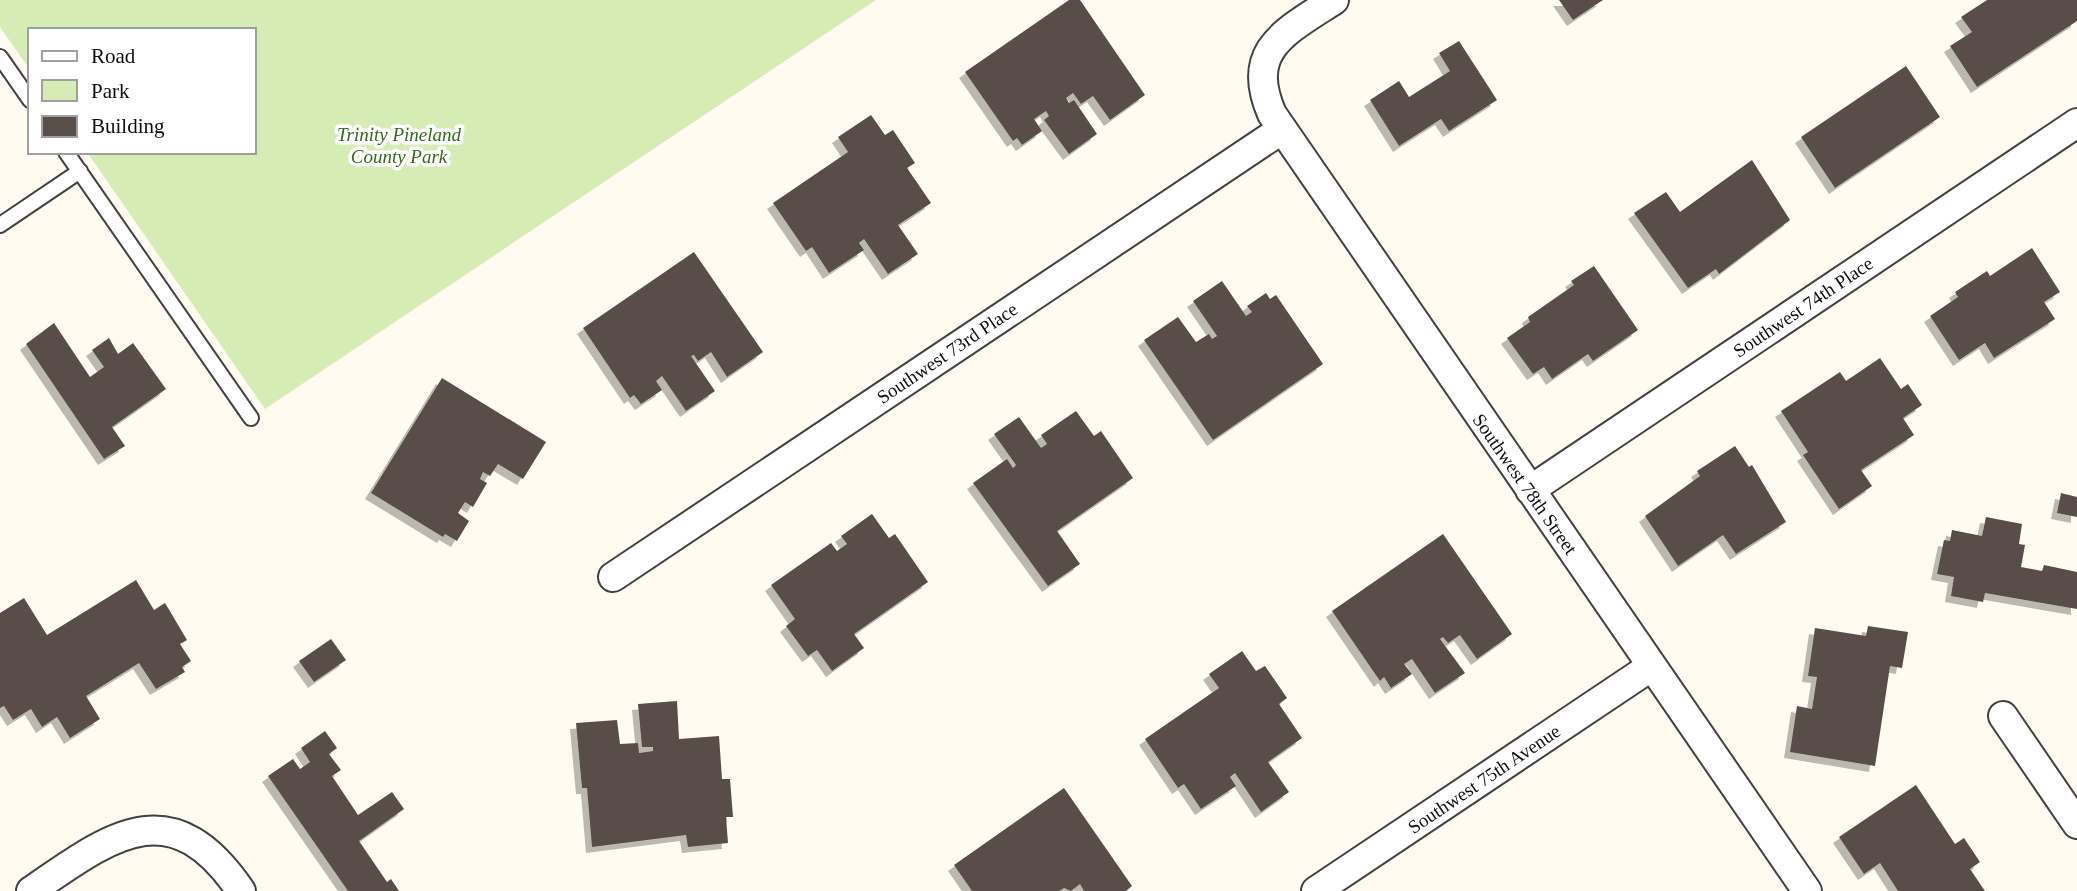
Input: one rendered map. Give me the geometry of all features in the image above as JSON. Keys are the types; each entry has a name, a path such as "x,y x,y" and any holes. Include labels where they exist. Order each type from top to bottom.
{"street":[{"name":"Southwest 78th Street","path":"1334,0 1278,42 1261,69 1265,98 1281,130 1807,891"},
{"name":"Southwest 74th Place","path":"1530,491 2077,124"},
{"name":"Southwest 73rd Place","path":"613,577 1281,130"},
{"name":"Southwest 75th Avenue","path":"1316,891 1652,666"},
{"path":"2003,716 2077,824"},
{"path":"31,891 116,838 149,829 176,834 202,848 225,869 241,891"}],"lane":[{"path":"0,57 28,97"},
{"path":"67,154 251,418"},
{"path":"0,225 80,172"}],"green space":[{"name":"Trinity Pineland County Park","path":"0,0 876,0 265,409 88,154 256,154 256,28 28,28 28,67 0,27"}],"building":[{"path":"1069,0 1080,0 1145,95 1110,120 1093,96 1081,104 1073,93 1066,98 1069,103 1074,100 1097,134 1069,154 1044,120 1049,116 1046,111 1034,119 1042,131 1022,145 1017,138 1013,141 965,72"},
{"path":"1559,0 1603,0 1573,20"},
{"path":"1987,0 2077,0 2077,21 1977,87 1950,46 1972,32 1961,17"},
{"path":"1459,41 1497,100 1449,131 1441,119 1399,146 1370,100 1399,81 1409,97 1450,71 1439,53"},
{"path":"1906,66 1940,117 1835,188 1801,137"},
{"path":"871,115 885,135 893,130 915,163 907,168 931,203 898,225 918,254 888,274 864,239 859,243 864,250 829,273 812,247 806,251 773,203 848,152 838,137"},
{"path":"1752,160 1790,220 1719,274 1716,269 1688,288 1634,213 1666,192 1680,212"},
{"path":"2032,248 2060,292 2044,302 2055,319 1994,358 1985,343 1959,360 1930,316 1958,297 1955,292 1987,271 1990,276"},
{"path":"694,252 763,352 727,377 711,352 698,361 694,355 691,356 715,391 686,411 662,376 656,381 662,390 641,404 634,395 630,398 583,328"},
{"path":"1594,266 1638,330 1593,361 1588,354 1552,379 1544,367 1533,374 1507,338 1530,322 1528,317 1574,285 1571,281"},
{"path":"1222,281 1246,316 1252,312 1247,306 1266,293 1270,299 1276,295 1323,364 1213,440 1144,340 1178,317 1196,342 1209,334 1212,339 1217,336 1193,301"},
{"path":"54,323 90,377 104,367 92,350 109,338 118,354 133,343 166,389 112,427 125,446 104,459 26,344"},
{"path":"1880,358 1901,389 1908,384 1922,405 1903,418 1914,435 1861,470 1872,486 1839,509 1803,455 1808,452 1781,411 1840,372 1846,381"},
{"path":"442,378 546,442 523,479 498,464 490,476 483,472 480,479 487,483 473,507 465,502 458,513 469,521 457,541 445,534 443,537 371,493"},
{"path":"1076,411 1094,436 1101,431 1133,478 1057,531 1080,564 1048,586 973,483 1007,459 1013,468 1016,465 994,434 1019,417 1041,448 1047,444 1041,435"},
{"path":"1735,446 1749,467 1752,465 1786,522 1736,554 1723,535 1678,566 1645,516 1700,476 1697,471"},
{"path":"2061,493 2077,497 2077,517 2057,513"},
{"path":"872,514 889,538 895,534 928,582 854,634 864,648 832,671 817,650 808,656 786,626 795,619 771,585 831,543 837,551 847,544 841,536"},
{"path":"1986,517 2022,524 2019,544 2025,545 2021,567 2042,571 2044,565 2077,572 2077,609 1985,593 1983,602 1951,596 1954,577 1937,574 1944,540 1950,541 1952,530 1982,536"},
{"path":"1443,534 1512,634 1477,659 1460,635 1448,643 1443,637 1440,639 1465,673 1435,693 1412,659 1404,664 1412,674 1391,688 1384,677 1380,681 1332,611"},
{"path":"136,580 154,610 165,603 187,640 180,644 191,661 182,667 185,672 156,689 139,663 86,696 100,719 70,738 57,717 42,727 31,709 13,720 4,706 0,708 0,613 24,598 47,635"},
{"path":"1868,626 1908,632 1902,668 1890,666 1875,766 1790,752 1797,706 1812,709 1817,677 1808,676 1815,628 1866,636"},
{"path":"331,639 346,660 314,682 299,661"},
{"path":"1242,651 1256,671 1265,666 1287,698 1279,704 1302,738 1268,762 1289,792 1261,812 1235,773 1230,777 1236,786 1201,809 1184,784 1178,788 1145,739 1219,688 1209,674"},
{"path":"677,701 679,739 719,736 722,779 730,779 733,817 726,817 728,843 688,847 686,835 592,847 587,788 582,788 576,723 617,720 620,744 638,743 639,753 653,751 653,747 642,747 638,704"},
{"path":"325,731 337,748 329,754 341,770 332,776 358,815 392,792 404,809 359,841 387,882 391,879 399,891 348,891 268,776 293,759 300,769 310,762 301,748"},
{"path":"1916,785 1955,844 1964,838 1980,862 1970,869 1985,891 1898,891 1880,863 1864,874 1839,837"},
{"path":"1064,788 1132,886 1126,891 1084,891 1080,884 1071,891 1064,888 1059,891 972,891 954,865"}]}
